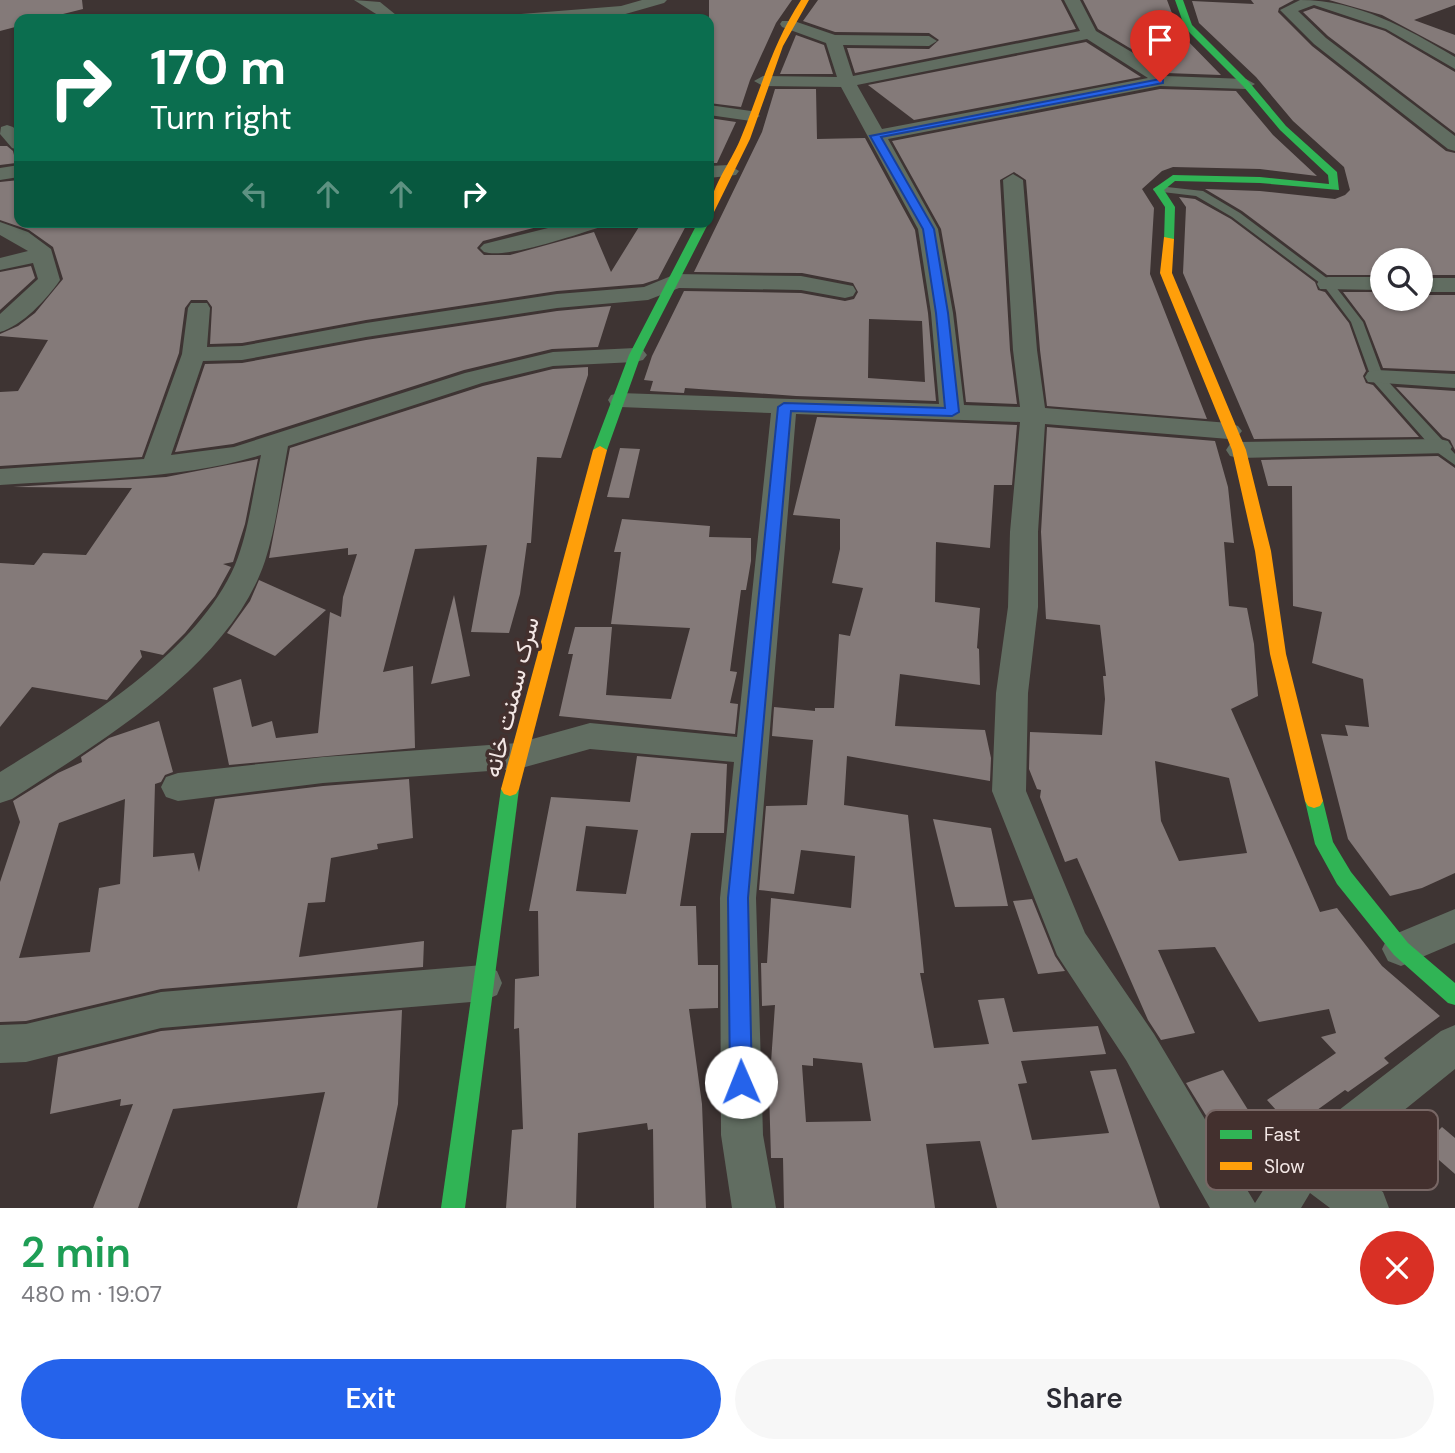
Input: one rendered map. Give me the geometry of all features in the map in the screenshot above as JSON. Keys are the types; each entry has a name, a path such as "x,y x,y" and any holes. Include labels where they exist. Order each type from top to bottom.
{"street":[{"path":"362,0 387,14"},
{"path":"606,14 659,0"},
{"path":"714,198 748,131 763,81 788,24 805,0"},
{"path":"1072,0 1090,34 1151,71 1160,82"},
{"path":"1179,0 1188,26 1246,84 1283,128 1333,174 1335,188 1260,180 1173,178 1158,188 1170,207 1166,273 1234,441 1263,551 1278,654 1324,844 1344,878 1401,949 1455,996"},
{"path":"1455,64 1392,26 1313,0 1288,10 1320,41 1455,145"},
{"path":"575,14 618,10"},
{"path":"788,24 833,40 929,41"},
{"path":"763,81 848,82 1090,34"},
{"path":"833,40 848,82 875,136 928,229 942,313 952,412"},
{"path":"875,136 1160,82 1246,84"},
{"path":"714,111 751,116"},
{"path":"714,172 729,171"},
{"path":"1013,180 1025,350 1033,415 1024,532 1023,607 1012,693 1009,791 1070,943 1140,1048 1206,1159"},
{"path":"0,228 18,234 43,254 49,279 23,307 0,325"},
{"path":"491,248 575,228"},
{"name":"سرک سمنت خانه","path":"453,1208 508,799 518,756 595,464 635,355 676,281 701,228"},
{"path":"0,264 43,254"},
{"path":"194,354 242,353 366,330 557,301 648,293 676,281 801,283 845,291"},
{"path":"1328,284 1370,284"},
{"path":"1433,285 1455,285"},
{"path":"153,466 194,354 199,308"},
{"path":"0,477 153,466 237,454 474,378 553,359 635,355"},
{"path":"1377,377 1455,382"},
{"path":"620,400 1033,415 1234,441 1447,454"},
{"path":"754,1208 742,1135 738,898 784,407"},
{"path":"0,789 55,755 137,696 182,657 230,606 250,564 276,443"},
{"path":"178,787 323,770 518,756 590,736 751,751"},
{"path":"1401,949 1455,925"},
{"path":"0,1044 26,1043 161,1010 483,983"},
{"path":"1372,1110 1455,1044"},
{"path":"1224,1190 1235,1208"},
{"path":"1275,1208 1287,1190"},
{"path":"1342,1190 1367,1208"}],"lane":[{"path":"1158,188 1199,193 1236,215 1328,284 1357,322 1377,377 1447,454"}],"building":[{"path":"0,0 82,0 83,9 63,14 14,14 14,27 0,31"},
{"path":"709,0 792,0 776,23 741,107 714,104 714,14 709,14"},
{"path":"818,0 1061,0 1076,29 855,73 847,48 929,49 939,40 929,33 835,32 803,21"},
{"path":"1083,0 1167,0 1179,32 1221,75 1166,73 1158,65 1098,29"},
{"path":"1251,0 1294,0 1279,8 1278,12 1312,46 1446,151 1455,153 1455,275 1433,275 1433,248 1370,248 1370,275 1327,275 1242,211 1205,189 1260,191 1335,199 1350,190 1344,167 1293,121 1256,77 1199,23 1192,1 1254,4"},
{"path":"1329,0 1455,0 1455,5 1414,20 1455,35 1455,54 1382,15"},
{"path":"1314,8 1385,31 1455,72 1455,133 1328,36 1303,12"},
{"path":"796,35 824,45 833,74 780,74"},
{"path":"1086,42 1141,77 914,120 868,85"},
{"path":"775,89 816,89 817,139 865,138 915,230 928,313 936,401 796,396 685,388 684,393 650,391 653,381 644,380 652,356 684,291 801,293 845,301 854,299 858,292 853,283 802,273 694,272 762,132","holes":["869,319 922,321 925,382 868,378"]},
{"path":"1160,89 1236,91 1273,135 1317,176 1260,169 1173,167 1162,171 1142,189 1154,208 1150,274 1207,419 1047,406 1026,180 1014,172 1000,180 1010,350 1017,404 966,402 956,313 941,229 892,141"},
{"path":"714,119 736,122 717,163 714,163"},
{"path":"0,146 7,146 13,151 14,163 0,165"},
{"path":"14,181 14,225 0,220 0,182"},
{"path":"1179,197 1195,199 1231,219 1315,282 1318,290 1325,292 1349,323 1366,371 1363,376 1366,383 1373,385 1419,437 1254,439 1183,273 1186,207"},
{"path":"23,228 534,228 483,241 477,248 484,255 510,255 594,232 611,272 638,228 685,228 658,279 643,284 557,291 366,320 242,343 210,344 212,307 207,300 191,300 185,308 179,353 142,457 0,466 0,392 18,391 48,340 0,334 18,326 35,313 63,279 53,247"},
{"path":"31,266 35,278 0,310 0,272"},
{"path":"1343,292 1370,292 1370,311 1433,311 1433,295 1455,295 1455,371 1383,368 1365,321"},
{"path":"611,306 598,347 552,349 464,370 233,444 175,452 205,364 242,363 366,340 557,311"},
{"path":"588,367 588,375 561,458 537,457 531,543 527,543 520,594 509,633 471,632 487,545 415,549 383,672 413,666 415,748 229,765 213,688 241,679 252,727 272,721 276,738 318,733 330,612 341,617 343,597 357,554 348,555 348,548 269,558 290,448 483,386 553,369"},
{"path":"1396,387 1455,391 1455,450 1450,440 1443,437"},
{"path":"817,417 1017,425 1012,485 994,485 990,548 936,542 935,602 980,608 977,648 980,685 900,674 895,726 985,730 991,758 990,781 847,756 844,805 908,815 924,973 920,973 934,1048 989,1044 978,1000 1004,998 1013,1032 1098,1026 1106,1054 1021,1061 1027,1083 1018,1084 1032,1140 1109,1133 1090,1071 1116,1069 1160,1208 997,1208 980,1141 926,1144 935,1208 784,1208 783,1158 771,1158 769,1091 775,1005 762,1006 761,963 767,963 771,898 851,908 855,856 801,850 794,894 759,890 766,806 807,805 813,740 772,736 774,707 815,711 815,708 834,708 839,634 850,636 863,588 832,583 840,549 840,519 793,515","holes":["813,1058 862,1063 871,1121 806,1122 802,1065 813,1066"]},
{"path":"1047,427 1215,441 1228,487 1234,543 1224,542 1229,606 1247,608 1254,644 1258,696 1231,709 1320,912 1337,908 1382,966 1440,1016 1384,1058 1389,1063 1348,1092 1345,1090 1317,1110 1276,1110 1267,1100 1336,1053 1321,1037 1336,1033 1329,1009 1259,1022 1215,947 1158,950 1195,1033 1161,1040 1148,1020 1077,858 1065,862 1040,797 1041,790 1037,789 1029,769 1030,732 1102,735 1105,699 1103,676 1106,676 1100,625 1046,619 1041,532","holes":["1155,761 1229,778 1247,853 1179,861 1161,821"]},
{"path":"620,448 640,449 629,498 607,497"},
{"path":"1438,456 1455,468 1455,873 1422,888 1390,896 1348,839 1321,734 1348,736 1345,725 1369,727 1363,679 1312,663 1322,612 1293,606 1292,486 1268,486 1261,460"},
{"path":"258,459 245,524 233,562 223,564 231,567 215,596 185,633 163,655 140,650 142,657 107,700 32,687 0,727 0,563 34,565 43,553 86,555 132,488 13,487 166,477"},
{"path":"622,519 710,526 709,537 751,538 751,561 746,590 741,590 730,671 737,672 730,703 738,704 735,734 559,716 573,654 568,654 575,627 612,627 606,695 671,699 690,628 611,624 621,552 614,552"},
{"path":"259,580 326,610 275,656 227,633 250,601"},
{"path":"454,595 470,676 431,684"},
{"path":"159,721 173,772 155,784 153,857 194,853 199,872 215,799 409,779 413,838 377,844 378,849 331,858 325,902 308,903 299,957 424,941 423,967 161,989 26,1021 0,1022 0,882 20,822 13,801 58,773 82,762 81,757 109,738","holes":["125,799 120,884 99,888 90,952 19,958 59,823"]},
{"path":"637,756 727,764 724,833 691,833 680,906 696,906 698,965 718,965 718,1008 689,1009 702,1104 706,1208 654,1208 653,1129 648,1130 647,1123 578,1133 576,1208 506,1208 512,1130 523,1129 519,1028 514,1029 515,979 539,976 538,911 529,911 551,797 630,802","holes":["586,826 638,830 626,894 576,891"]},
{"path":"933,819 991,828 1008,906 955,907"},
{"path":"1032,899 1055,956 1065,971 1038,974 1013,901"},
{"path":"402,1010 398,1104 377,1208 297,1208 325,1092 173,1109 138,1208 93,1208 133,1104 120,1106 121,1099 50,1114 58,1057 161,1031"},
{"path":"1223,1070 1248,1110 1206,1110 1206,1116 1186,1083"},
{"path":"1442,1127 1455,1138 1455,1174 1438,1159 1438,1131"}],"traffic: fast":[{"path":"1168,239 1170,207 1158,189 1173,178 1260,180 1335,188 1333,174 1283,128 1246,84 1188,26 1179,0"},
{"path":"600,450 635,355 701,228"},
{"path":"453,1208 510,789"},
{"path":"1314,801 1324,844 1344,878 1401,949 1455,996"}],"traffic: slow":[{"path":"714,202 745,139 779,46 805,0"},
{"path":"1168,239 1166,273 1239,450 1263,551 1278,654 1314,801"},
{"path":"510,789 600,450"}],"route":[{"path":"741,1082 738,898 784,407 952,412 942,313 928,229 875,136 1160,82"}]}
